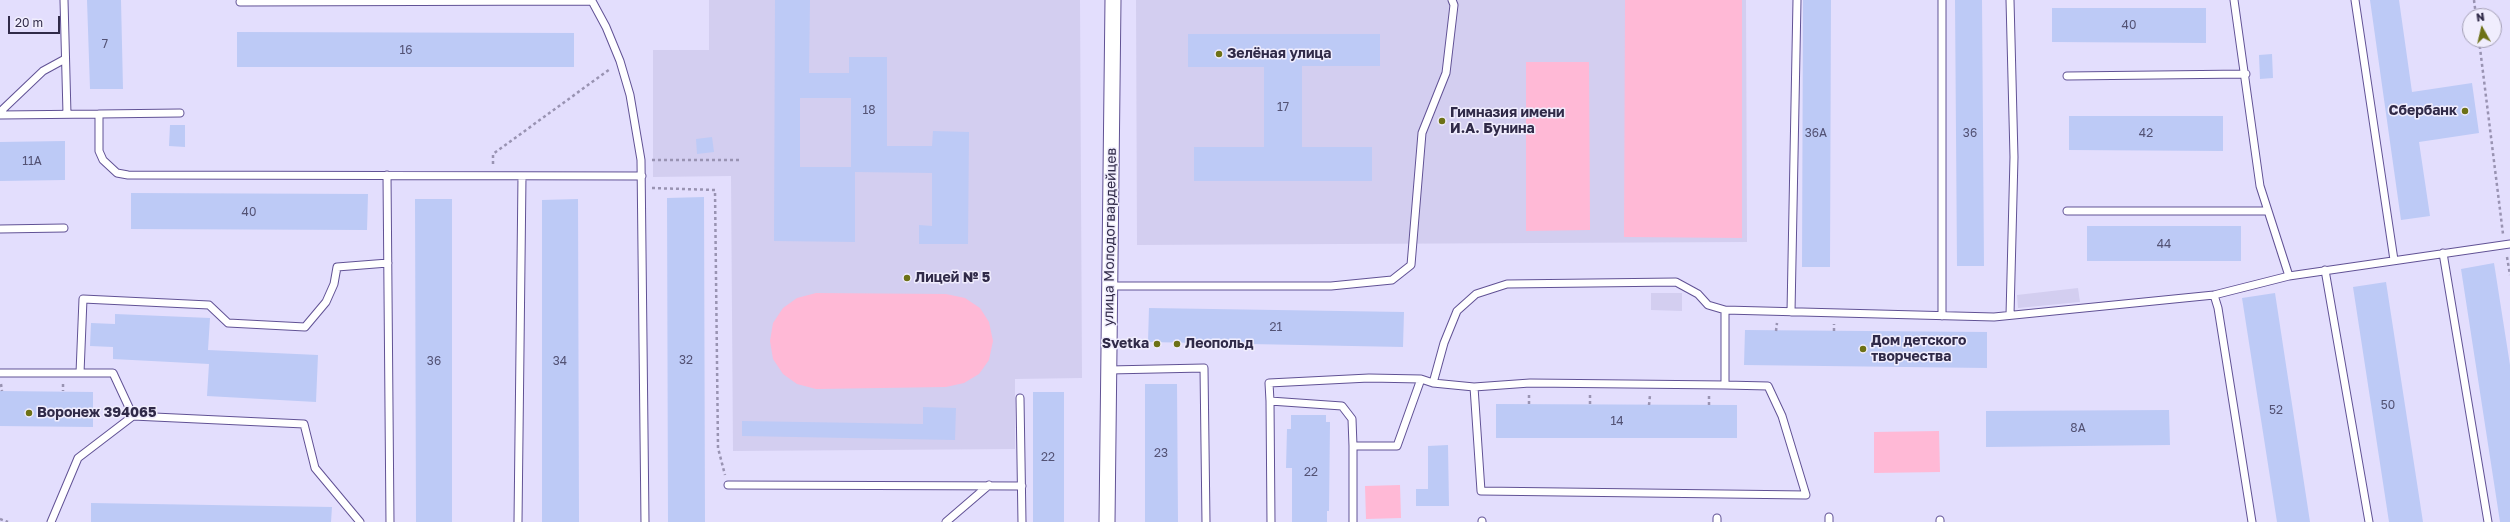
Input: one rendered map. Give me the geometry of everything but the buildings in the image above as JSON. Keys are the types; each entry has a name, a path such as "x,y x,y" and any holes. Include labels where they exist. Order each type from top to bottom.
{"street":[{"name":"улица Молодогвардейцев","path":"1107,522 1112,0"}],"lane":[{"path":"64,0 67,114"},
{"path":"1109,286 1331,286 1392,280 1411,266 1422,133 1446,73 1454,5 1452,0"},
{"path":"1791,312 1796,0"},
{"path":"1942,0 1942,316"},
{"path":"2010,0 2014,157 2010,314"},
{"path":"2234,0 2246,74 2260,186 2289,276"},
{"path":"2355,0 2394,260"},
{"path":"240,2 592,1 606,27 620,61 630,95 641,160 645,522"},
{"path":"0,112 43,71 65,59"},
{"path":"2066,76 2246,74"},
{"path":"0,115 180,113"},
{"path":"99,114 99,151 108,167 117,173 128,175 642,176"},
{"path":"387,176 390,522"},
{"path":"518,522 522,176"},
{"path":"2067,211 2268,211"},
{"path":"0,229 64,228"},
{"path":"1433,383 1444,343 1457,311 1476,294 1507,284 1676,282 1698,294 1708,305 1725,310 1994,317 2010,314 2214,295 2289,276 2507,244"},
{"path":"2443,253 2488,522"},
{"path":"80,373 83,299 209,305 228,323 305,328 326,302 334,284 337,268 388,263"},
{"path":"2325,270 2369,522"},
{"path":"2214,295 2218,308 2252,522"},
{"path":"1725,310 1725,385"},
{"path":"1109,370 1204,368 1206,522"},
{"path":"0,373 113,373 133,416"},
{"path":"1271,522 1269,383 1369,378 1421,379 1433,383 1474,387 1530,384 1768,386 1782,416 1806,495 1481,491 1474,387"},
{"path":"1353,446 1397,446 1421,379"},
{"path":"1020,398 1022,522"},
{"path":"1270,401 1342,406 1352,419 1353,522"},
{"path":"51,522 78,458 133,416 304,424 315,468 360,522"},
{"path":"728,485 1022,486"},
{"path":"946,522 989,485"}],"path":[{"path":"2480,48 2510,275"},
{"path":"493,176 493,154 620,61"},
{"path":"641,160 741,160"},
{"path":"642,188 715,190 718,448 728,485"},
{"path":"0,519 8,522"}],"shaded area":[{"name":"Лицей № 5","path":"709,0 1080,0 1082,378 1015,379 1015,449 733,451 731,176 653,177 653,50 709,50"},
{"name":"Гимназия имени И.А. Бунина","path":"1136,0 1746,0 1747,242 1137,245"},
{"path":"1625,0 1742,0 1742,238 1624,237"},
{"path":"1526,62 1589,62 1590,230 1526,231"},
{"path":"2078,288 2080,302 2018,308 2017,295"},
{"path":"816,293 946,294 965,298 980,308 989,322 993,341 989,360 979,374 964,383 946,387 816,389 797,384 783,374 773,359 770,341 773,323 783,308 797,298"},
{"path":"1651,293 1682,293 1682,311 1651,310"},
{"path":"1939,431 1940,472 1874,473 1874,432"},
{"path":"1400,485 1401,518 1366,519 1365,486"}],"place":[{"name":"Зелёная улица","path":"1219,54"},
{"name":"Сбербанк","path":"2465,111"},
{"name":"Гимназия имени И.А. Бунина","path":"1442,121"},
{"name":"Лицей № 5","path":"907,278"},
{"name":"Svetka","path":"1157,344"},
{"name":"Леопольд","path":"1177,344"},
{"name":"Дом детского творчества","path":"1863,349"},
{"name":"Воронеж 394065","path":"29,413"}]}
